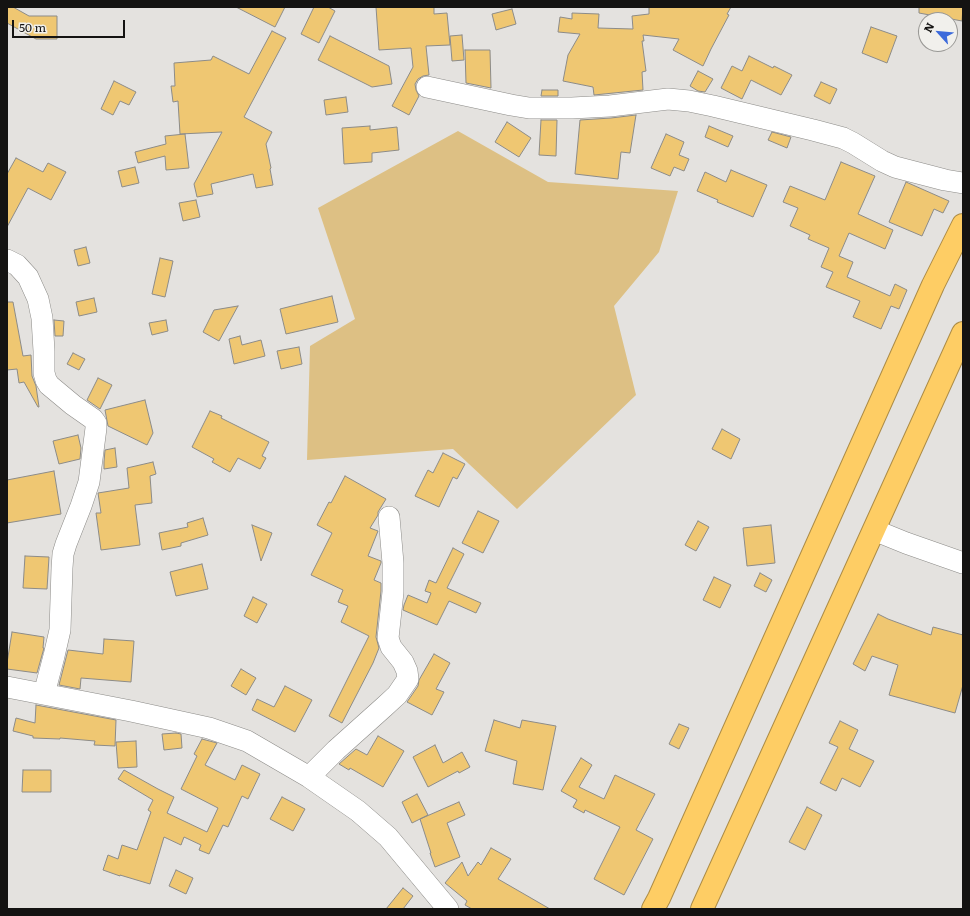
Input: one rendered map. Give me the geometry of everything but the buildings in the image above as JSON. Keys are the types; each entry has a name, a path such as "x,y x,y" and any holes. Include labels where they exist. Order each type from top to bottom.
{"highway":[{"path":"653,909 932,285 963,225"},
{"path":"702,909 963,333"}],"street":[{"path":"427,88 529,108 610,106 668,99 689,101 844,138 853,142 882,161 895,167 963,183"},
{"path":"7,260 17,265 28,277 38,299 42,318 44,373 46,380 49,385 93,419 96,423 89,482 63,554 60,630 44,694"},
{"path":"309,777 336,750 384,708 397,695 408,679 407,671 403,662 391,647 388,638 393,592 393,563 389,517"},
{"path":"874,530 963,563"},
{"path":"7,687 209,728 247,741 309,777 358,811 388,837 448,909"}],"shaded area":[{"path":"458,131 548,182 678,191 659,252 614,306 636,395 517,509 453,449 307,460 310,346 355,319 318,208"}]}
